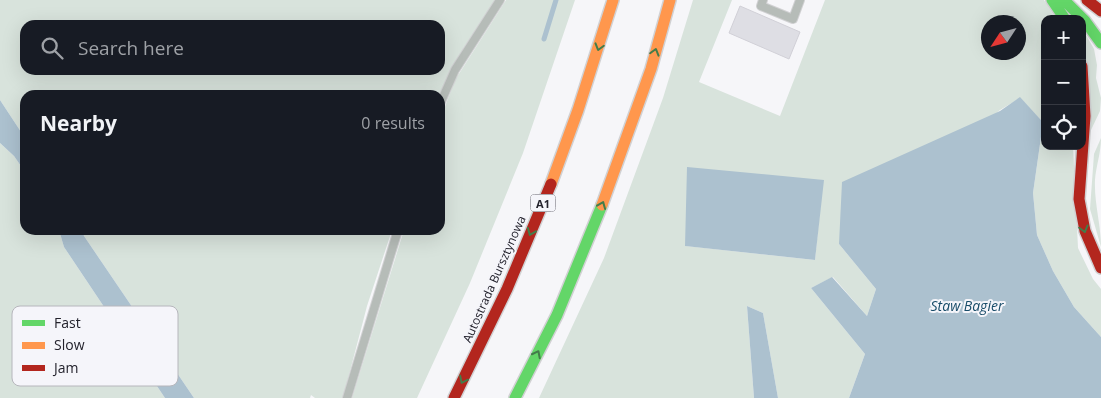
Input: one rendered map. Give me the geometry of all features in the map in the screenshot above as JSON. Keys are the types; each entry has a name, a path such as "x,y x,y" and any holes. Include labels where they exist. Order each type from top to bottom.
{"main road":[{"name":"Autostrada Bursztynowa","path":"454,398 507,289 559,164 598,53 612,0"},
{"path":"515,398 557,315 610,185 651,69 670,0"},
{"path":"1052,0 1062,15"},
{"path":"1064,0 1085,21 1101,43"},
{"path":"1087,0 1101,11"},
{"path":"1086,105 1079,186 1080,206 1083,228 1101,268"},
{"path":"1079,186 1097,127"}],"lane":[{"path":"445,93 455,70 500,0"},
{"path":"763,0 761,6 793,19 800,0"},
{"path":"347,398 396,235"}],"shaded area":[{"path":"0,0 495,0 463,49 442,90 20,90 20,130 0,100"},
{"path":"506,0 575,0 523,153 470,283 417,398 352,398 402,235 445,235 445,107 455,80"},
{"path":"693,0 732,0 699,82 780,116 825,0 1044,0 1053,15 1041,15 1041,120 1020,98 1000,110 839,244 876,289 867,316 833,277 811,288 865,354 849,398 778,398 763,313 747,306 754,398 539,398 604,258 663,98","holes":["823,180 815,260 686,246"]},
{"path":"1086,35 1094,49 1097,65 1096,78 1101,98 1100,111 1091,130"},
{"path":"1041,137 1041,150 1073,150 1078,248 1093,279 1101,289 1101,337 1074,307 1053,271 1037,235 1033,193"},
{"path":"1101,138 1095,189 1101,247 1090,209 1094,154"},
{"path":"0,143 20,165 20,235 60,235 64,247 103,306 12,306 12,386 157,386 165,398 0,398"},
{"path":"390,235 367,306 343,398 315,398 311,395 310,398 194,398 178,374 178,306 132,306 84,236"}],"water":[{"name":"Staw Bagier","path":"1020,97 1041,120 1041,137 1033,193 1037,235 1053,271 1074,307 1101,337 1101,398 849,398 865,354 811,288 832,277 867,316 876,289 839,244 842,182 1000,111"},
{"path":"0,100 20,130 20,165 0,143"},
{"path":"687,167 824,180 815,260 685,246"},
{"path":"60,235 84,235 132,306 103,306 64,247"},
{"path":"747,306 763,313 778,398 754,398"},
{"path":"178,374 194,398 165,398 157,386 178,386"}],"building":[{"path":"740,6 800,32 789,59 729,33"}],"waterway":[{"path":"544,39 556,0"}],"traffic: fast":[{"path":"1052,0 1062,15"},
{"path":"1064,0 1085,21 1101,43"},
{"path":"515,398 557,315 602,205"}],"traffic: slow":[{"path":"551,184 578,110 613,0"},
{"path":"602,205 651,69 670,0"}],"traffic: jam":[{"path":"1087,0 1101,11"},
{"path":"1084,105 1079,199 1085,231 1101,268"},
{"path":"454,398 507,289 551,184"}]}
